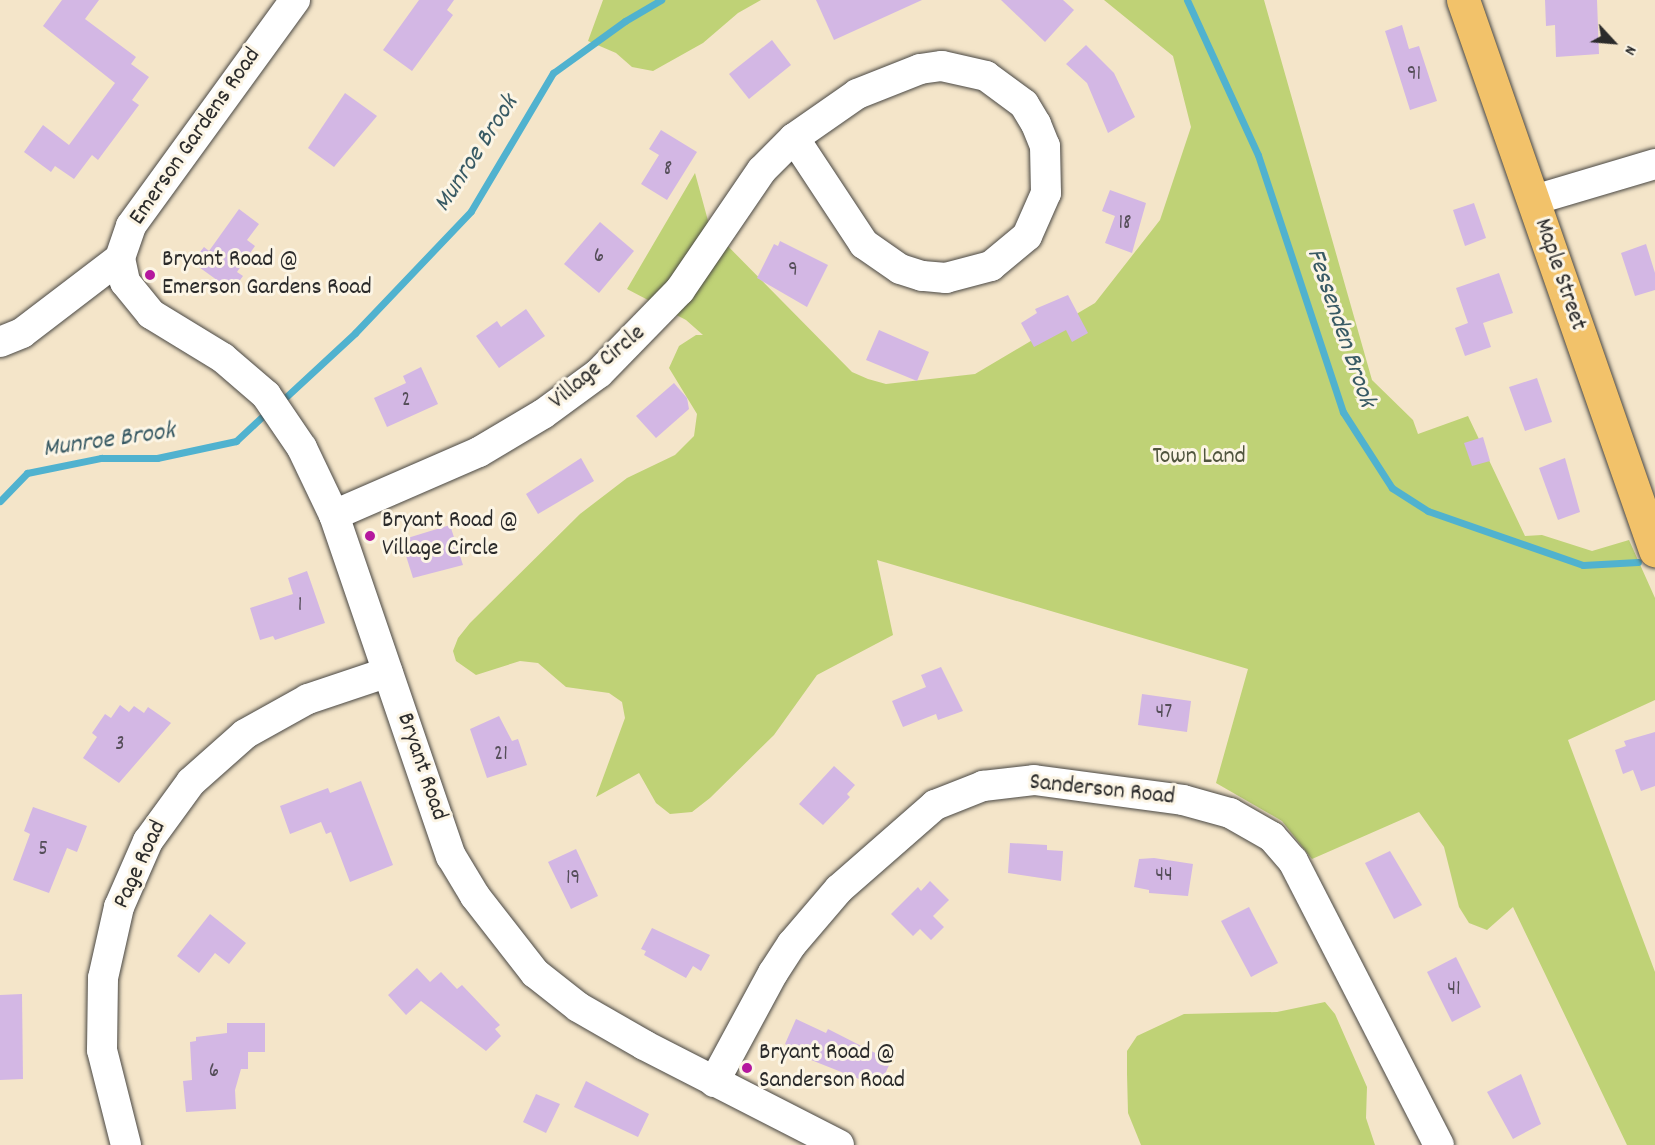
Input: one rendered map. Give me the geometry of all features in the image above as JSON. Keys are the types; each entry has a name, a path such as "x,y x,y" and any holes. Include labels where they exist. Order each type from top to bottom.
{"main road":[{"name":"Maple Street","path":"1463,0 1655,550"}],"street":[{"name":"Emerson Gardens Road","path":"122,270 131,226 295,0"},
{"name":"Village Circle","path":"334,515 496,442 599,373 680,290 746,193 794,138 857,94 899,76 931,68 964,69 986,76 1024,104 1045,146 1046,193 1027,236 991,266 969,275 922,276 890,264 864,244 794,138"},
{"path":"1533,200 1655,164"},
{"path":"0,342 22,333 122,270"},
{"name":"Bryant Road","path":"122,270 151,314 223,358 266,394 302,448 334,515 452,856 510,942 535,973 578,1007 714,1082 839,1145"},
{"name":"Page Road","path":"126,1145 102,1050 103,978 119,907 148,841 191,782 245,734 308,699 388,672"},
{"name":"Sanderson Road","path":"714,1082 779,963 839,889 935,805 983,786 1034,780 1195,802 1251,822 1272,837 1293,861 1439,1145"}],"green space":[{"path":"603,0 761,0 738,13 703,43 653,71 632,67 616,53 588,41"},
{"name":"Town Land","path":"1104,0 1264,0 1372,380 1413,420 1418,434 1468,416 1525,536 1542,535 1592,551 1629,540 1655,598 1655,700 1568,740 1655,972 1655,1145 1627,1145 1513,907 1487,930 1469,923 1459,907 1444,847 1419,812 1312,859 1282,821 1216,783 1248,669 877,560 893,635 817,675 774,735 710,798 692,812 670,814 656,803 639,773 596,797 625,718 622,702 609,693 566,687 538,663 520,661 476,675 456,661 453,651 458,638 470,623 580,514 627,478 675,455 694,436 697,414 669,368 679,346 696,335 703,335 686,320 627,289 695,173 710,228 852,372 868,379 886,384 975,374 1095,303 1160,220 1191,127 1173,56"},
{"path":"1325,1002 1335,1014 1367,1087 1366,1118 1375,1145 1141,1145 1128,1113 1127,1051 1137,1036 1184,1014 1277,1012"}],"building":[{"path":"62,0 99,0 85,19 136,57 131,64 149,77 132,100 139,105 98,160 92,155 74,179 55,166 51,172 24,152 43,125 69,145 115,83 43,26"},
{"path":"419,0 454,0 447,10 453,15 412,71 383,50"},
{"path":"816,0 922,0 834,40"},
{"path":"1001,0 1063,0 1074,10 1045,42"},
{"path":"1545,0 1597,0 1599,54 1556,57 1555,25 1546,26"},
{"path":"1402,25 1409,49 1419,46 1437,101 1410,110 1385,31"},
{"path":"772,40 791,65 749,99 729,74"},
{"path":"1086,45 1114,73 1135,117 1108,133 1087,83 1066,64"},
{"path":"345,93 377,116 334,167 308,148"},
{"path":"661,130 697,152 667,200 641,184 659,155 649,149"},
{"path":"1110,190 1146,203 1132,253 1105,243 1115,216 1102,211"},
{"path":"1474,203 1486,238 1465,246 1453,210"},
{"path":"239,209 259,224 247,240 255,246 237,272 243,276 232,291 192,262 204,247 209,251"},
{"path":"600,222 634,251 599,293 564,264"},
{"path":"780,241 828,265 807,307 757,278 774,244 778,246"},
{"path":"1646,244 1655,273 1655,290 1635,296 1621,253"},
{"path":"1499,273 1513,313 1483,323 1491,347 1465,356 1455,328 1468,323 1456,288"},
{"path":"1068,295 1088,333 1072,342 1066,330 1034,347 1021,323 1037,313 1035,309"},
{"path":"526,309 545,336 499,368 476,336 497,321 501,327"},
{"path":"879,330 929,352 917,381 866,360"},
{"path":"421,367 438,404 387,427 374,398 406,383 403,376"},
{"path":"1537,378 1552,422 1525,431 1509,387"},
{"path":"674,383 687,398 689,409 656,438 636,416"},
{"path":"1483,437 1490,461 1472,466 1464,443"},
{"path":"581,458 594,481 538,514 526,494"},
{"path":"1565,458 1580,512 1558,520 1539,468"},
{"path":"450,525 463,565 413,578 401,540"},
{"path":"307,571 325,623 275,640 273,636 260,640 250,608 293,594 288,578"},
{"path":"941,667 963,711 938,720 936,714 903,727 892,701 926,687 921,675"},
{"path":"1142,694 1191,701 1187,732 1138,725"},
{"path":"120,705 129,712 134,706 144,713 148,707 171,723 119,783 83,758 97,737 92,733 105,714 111,718"},
{"path":"499,716 512,741 518,739 527,765 487,778 470,729"},
{"path":"1655,732 1655,786 1641,791 1633,770 1623,774 1615,750 1626,746 1624,741"},
{"path":"834,766 855,785 847,794 850,797 823,825 799,804"},
{"path":"361,781 393,865 350,882 331,832 326,834 321,822 290,834 280,806 328,788 330,793"},
{"path":"33,807 87,826 77,852 67,848 49,893 13,880 30,834 24,831"},
{"path":"1010,843 1047,845 1047,850 1063,851 1061,881 1008,873"},
{"path":"576,849 598,896 571,909 548,862"},
{"path":"1390,851 1422,905 1394,919 1365,863"},
{"path":"1154,858 1193,864 1188,896 1149,893 1149,890 1134,887 1139,859"},
{"path":"930,881 949,900 933,916 944,927 931,940 920,929 913,936 891,914 918,887 921,891"},
{"path":"1249,907 1278,963 1251,977 1221,921"},
{"path":"210,914 246,943 229,964 215,953 199,973 177,956"},
{"path":"652,928 710,955 701,971 693,966 686,978 644,955 646,951 641,949"},
{"path":"1456,957 1481,1007 1452,1022 1427,972"},
{"path":"417,968 430,982 441,972 457,989 462,985 500,1025 495,1029 501,1036 486,1051 421,1001 406,1015 388,995"},
{"path":"22,994 23,1079 0,1080 0,995"},
{"path":"796,1019 826,1033 828,1029 891,1061 879,1087 786,1050 789,1046 785,1044"},
{"path":"227,1023 265,1023 265,1052 248,1052 248,1069 241,1069 235,1090 236,1109 186,1112 183,1081 192,1080 190,1042 196,1041 196,1037 227,1033"},
{"path":"1521,1074 1541,1124 1513,1139 1487,1092"},
{"path":"586,1081 649,1114 638,1137 574,1107"},
{"path":"536,1094 560,1104 546,1133 523,1122"}],"waterway":[{"name":"Munroe Brook","path":"287,396 355,333 471,211 553,73 625,21 661,0"},
{"name":"Fessenden Brook","path":"1187,0 1258,155 1343,412 1392,488 1428,511 1583,565 1638,562"},
{"name":"Munroe Brook","path":"0,501 27,473 101,458 157,458 236,441 261,418"}],"place":[{"name":"Bryant Road @ Emerson Gardens Road","path":"150,275"},
{"name":"Bryant Road @ Village Circle","path":"370,536"},
{"name":"Bryant Road @ Sanderson Road","path":"747,1068"}]}
